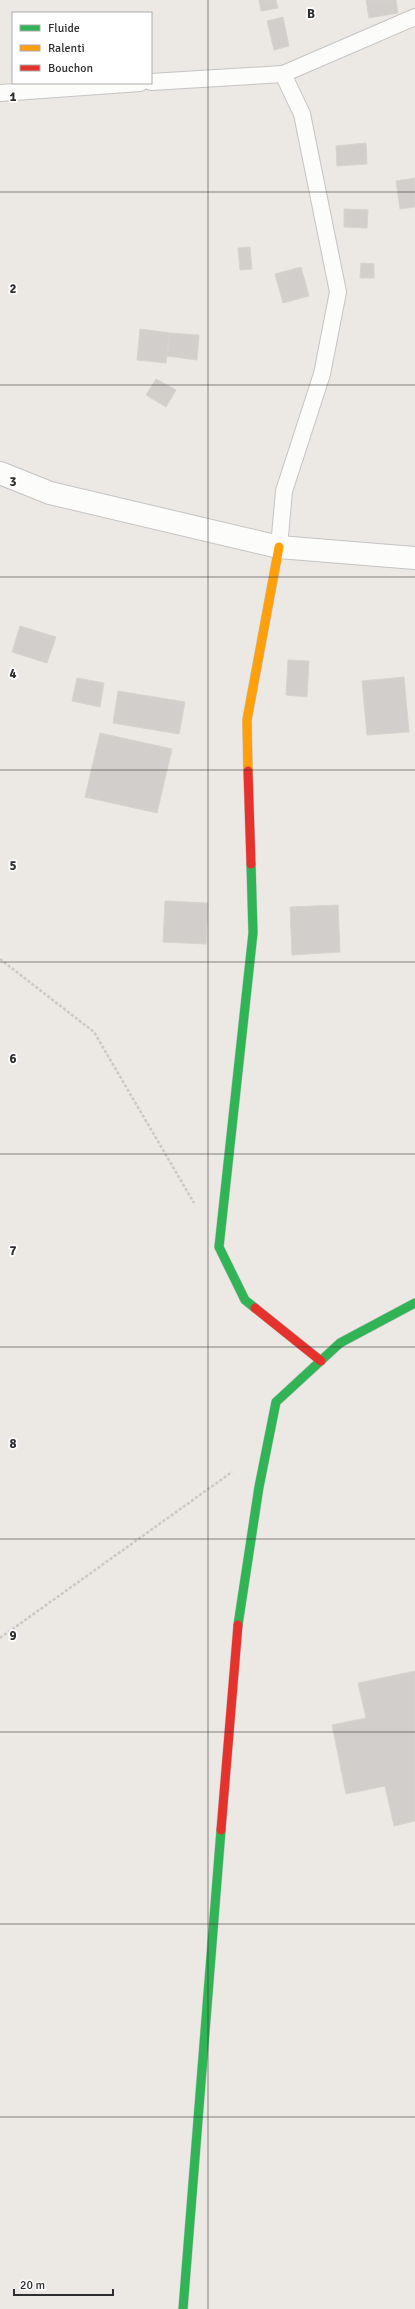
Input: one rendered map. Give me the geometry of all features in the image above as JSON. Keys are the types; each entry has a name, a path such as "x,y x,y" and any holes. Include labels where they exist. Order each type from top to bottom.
{"street":[{"path":"0,473 50,493 280,547 415,558"},
{"path":"280,547 247,720 253,933 219,1247 245,1300 321,1361"},
{"path":"183,2309 193,2164 239,1616 276,1402 340,1343 415,1303"}],"lane":[{"path":"152,82 283,74 415,17"},
{"path":"280,547 284,491 322,374 338,292 302,114 283,74"},
{"path":"0,93 126,84"}],"path":[{"path":"0,959 94,1032 195,1205"},
{"path":"0,1638 267,1448"}],"building":[{"path":"259,0 276,0 278,8 261,11"},
{"path":"366,0 396,0 398,13 369,18"},
{"path":"283,17 289,46 274,50 267,21"},
{"path":"366,143 367,164 337,166 336,146"},
{"path":"415,178 415,207 400,209 396,181"},
{"path":"344,209 368,210 367,228 344,227"},
{"path":"250,247 252,269 240,270 238,248"},
{"path":"361,263 374,264 374,278 360,278"},
{"path":"301,267 309,296 283,303 275,274"},
{"path":"140,329 170,333 166,363 137,360"},
{"path":"170,333 199,335 197,360 167,356"},
{"path":"156,379 176,390 166,407 146,395"},
{"path":"20,626 56,637 47,663 12,652"},
{"path":"288,660 309,661 307,697 286,695"},
{"path":"404,677 409,732 367,735 362,681"},
{"path":"77,678 104,683 100,707 72,701"},
{"path":"118,691 185,702 179,734 113,723"},
{"path":"100,733 172,749 157,813 85,797"},
{"path":"165,901 208,903 206,944 163,942"},
{"path":"338,905 340,952 292,955 290,907"},
{"path":"415,1671 415,1821 394,1826 385,1786 346,1794 332,1725 366,1718 358,1683"}],"traffic: fast":[{"path":"251,864 253,933 219,1247 245,1300 255,1308"},
{"path":"238,1625 259,1487 276,1402 340,1343 415,1303"},
{"path":"183,2309 221,1830"}],"traffic: slow":[{"path":"248,771 247,720 279,547"}],"traffic: jam":[{"path":"248,771 251,864"},
{"path":"255,1308 321,1361"},
{"path":"221,1830 238,1625"}]}
